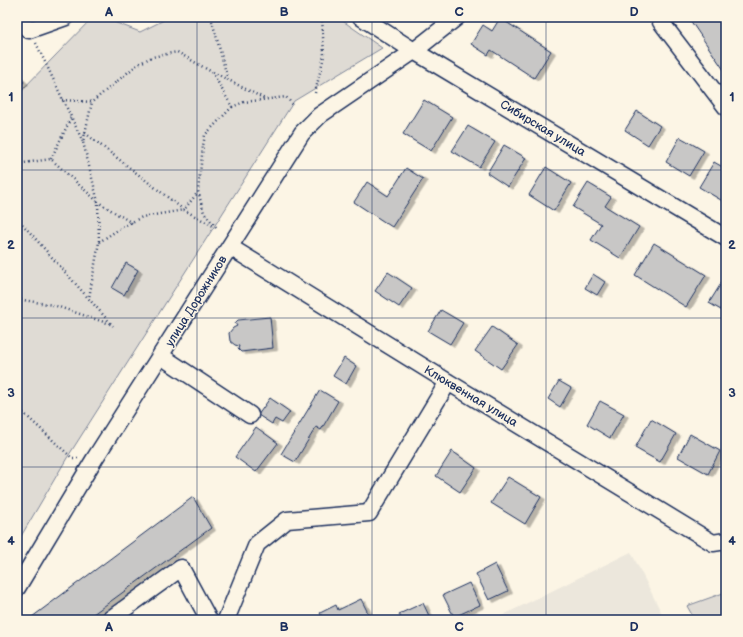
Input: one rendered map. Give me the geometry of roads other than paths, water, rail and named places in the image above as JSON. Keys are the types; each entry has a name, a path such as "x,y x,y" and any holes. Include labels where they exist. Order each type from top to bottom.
{"street":[{"path":"17,19 30,30 66,17"},
{"name":"Сибирская улица","path":"361,17 414,51 726,238"},
{"name":"улица Дорожников","path":"17,588 95,458 302,133 320,115 414,51 457,17"},
{"path":"663,17 661,22 726,107"},
{"name":"Клюквенная улица","path":"230,247 448,382 720,542"},
{"path":"161,356 250,415"},
{"path":"226,620 257,544 287,520 369,513 448,382"},
{"path":"109,620 181,568 209,620"}]}
